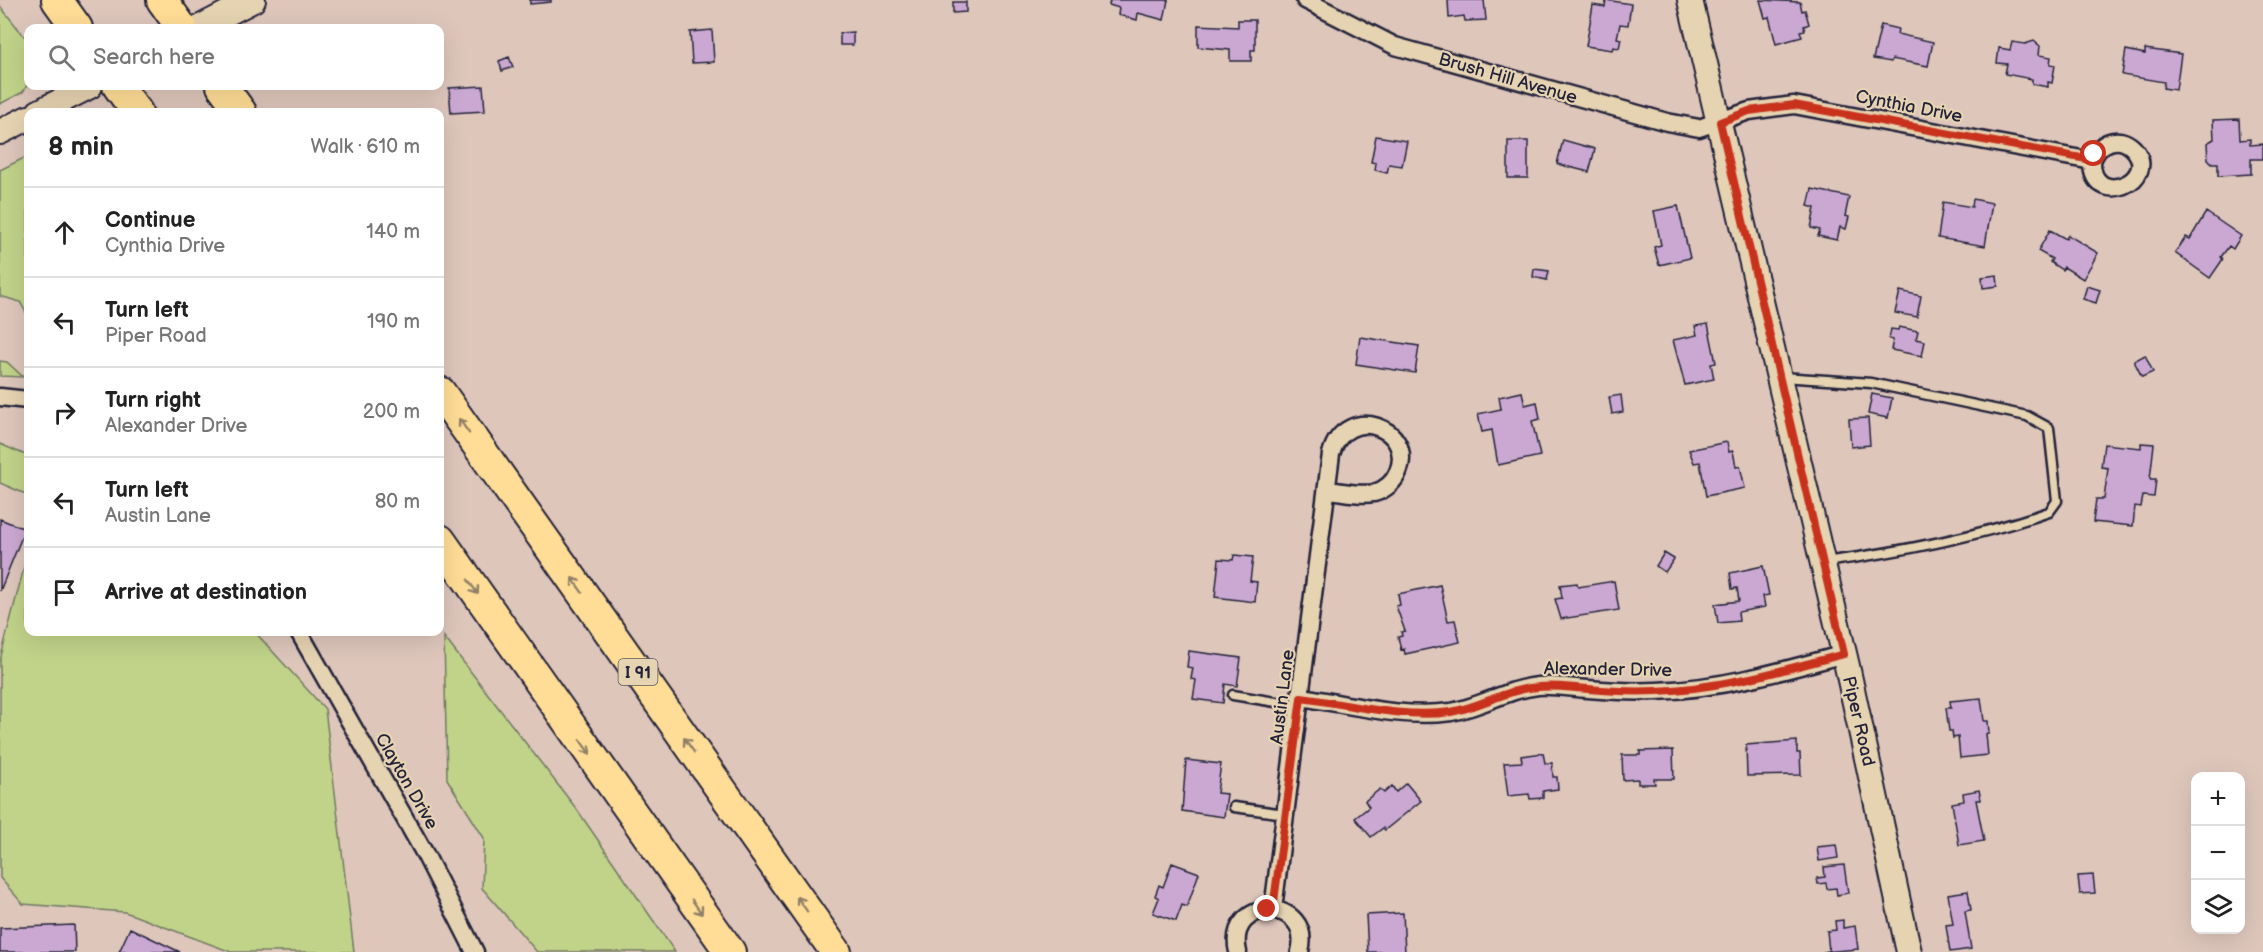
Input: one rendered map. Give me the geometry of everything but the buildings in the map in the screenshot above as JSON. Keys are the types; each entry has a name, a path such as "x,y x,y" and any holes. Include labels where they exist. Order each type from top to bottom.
{"highway":[{"path":"57,0 74,24"},
{"path":"162,0 179,24"},
{"path":"121,90 134,108"},
{"path":"225,90 238,108"},
{"name":"I 91","path":"444,398 836,952"},
{"path":"444,546 730,952"}],"street":[{"path":"207,24 253,0"},
{"name":"Brush Hill Avenue","path":"1305,0 1395,46 1667,122 1699,128 1720,122"},
{"name":"Piper Road","path":"1690,0 1844,654 1909,952"},
{"path":"47,108 82,90"},
{"name":"Cynthia Drive","path":"1720,122 1749,111 1794,105 2092,160"},
{"path":"0,132 24,120"},
{"path":"0,397 24,400"},
{"name":"Austin Lane","path":"1273,909 1301,702 1327,490 1333,448 1345,432 1357,425 1371,425 1384,429 1394,438 1400,450 1400,464 1396,477 1387,487 1368,494 1327,490"},
{"name":"Clayton Drive","path":"301,636 420,844 475,952"},
{"name":"Alexander Drive","path":"1301,702 1400,712 1441,713 1460,710 1517,691 1537,687 1632,691 1701,687 1844,654"},
{"path":"1238,952 1236,938 1244,920 1254,913 1273,909 1285,914 1295,922 1301,933 1300,952"}],"lane":[{"path":"1779,376 1871,383 2026,416 2049,428 2056,501 2049,512 1938,543 1822,562"},
{"path":"1233,695 1301,702"},
{"path":"1234,807 1286,814"}],"green space":[{"path":"0,6 24,36 24,90 0,104"},
{"path":"24,158 24,309 20,302 0,296 0,170"},
{"path":"0,361 7,362 23,377 0,376"},
{"path":"0,444 24,454 24,493 0,483"},
{"path":"24,567 24,636 259,636 325,709 354,952 231,952 125,912 23,904 0,878 0,660"},
{"path":"444,637 578,811 675,952 537,952 482,888 484,838 447,779"}],"route":[{"path":"1267,909 1273,909 1301,698 1400,712 1448,712 1537,687 1657,691 1701,687 1844,654 1720,122 1749,111 1794,105 2092,160 2094,154"}]}
